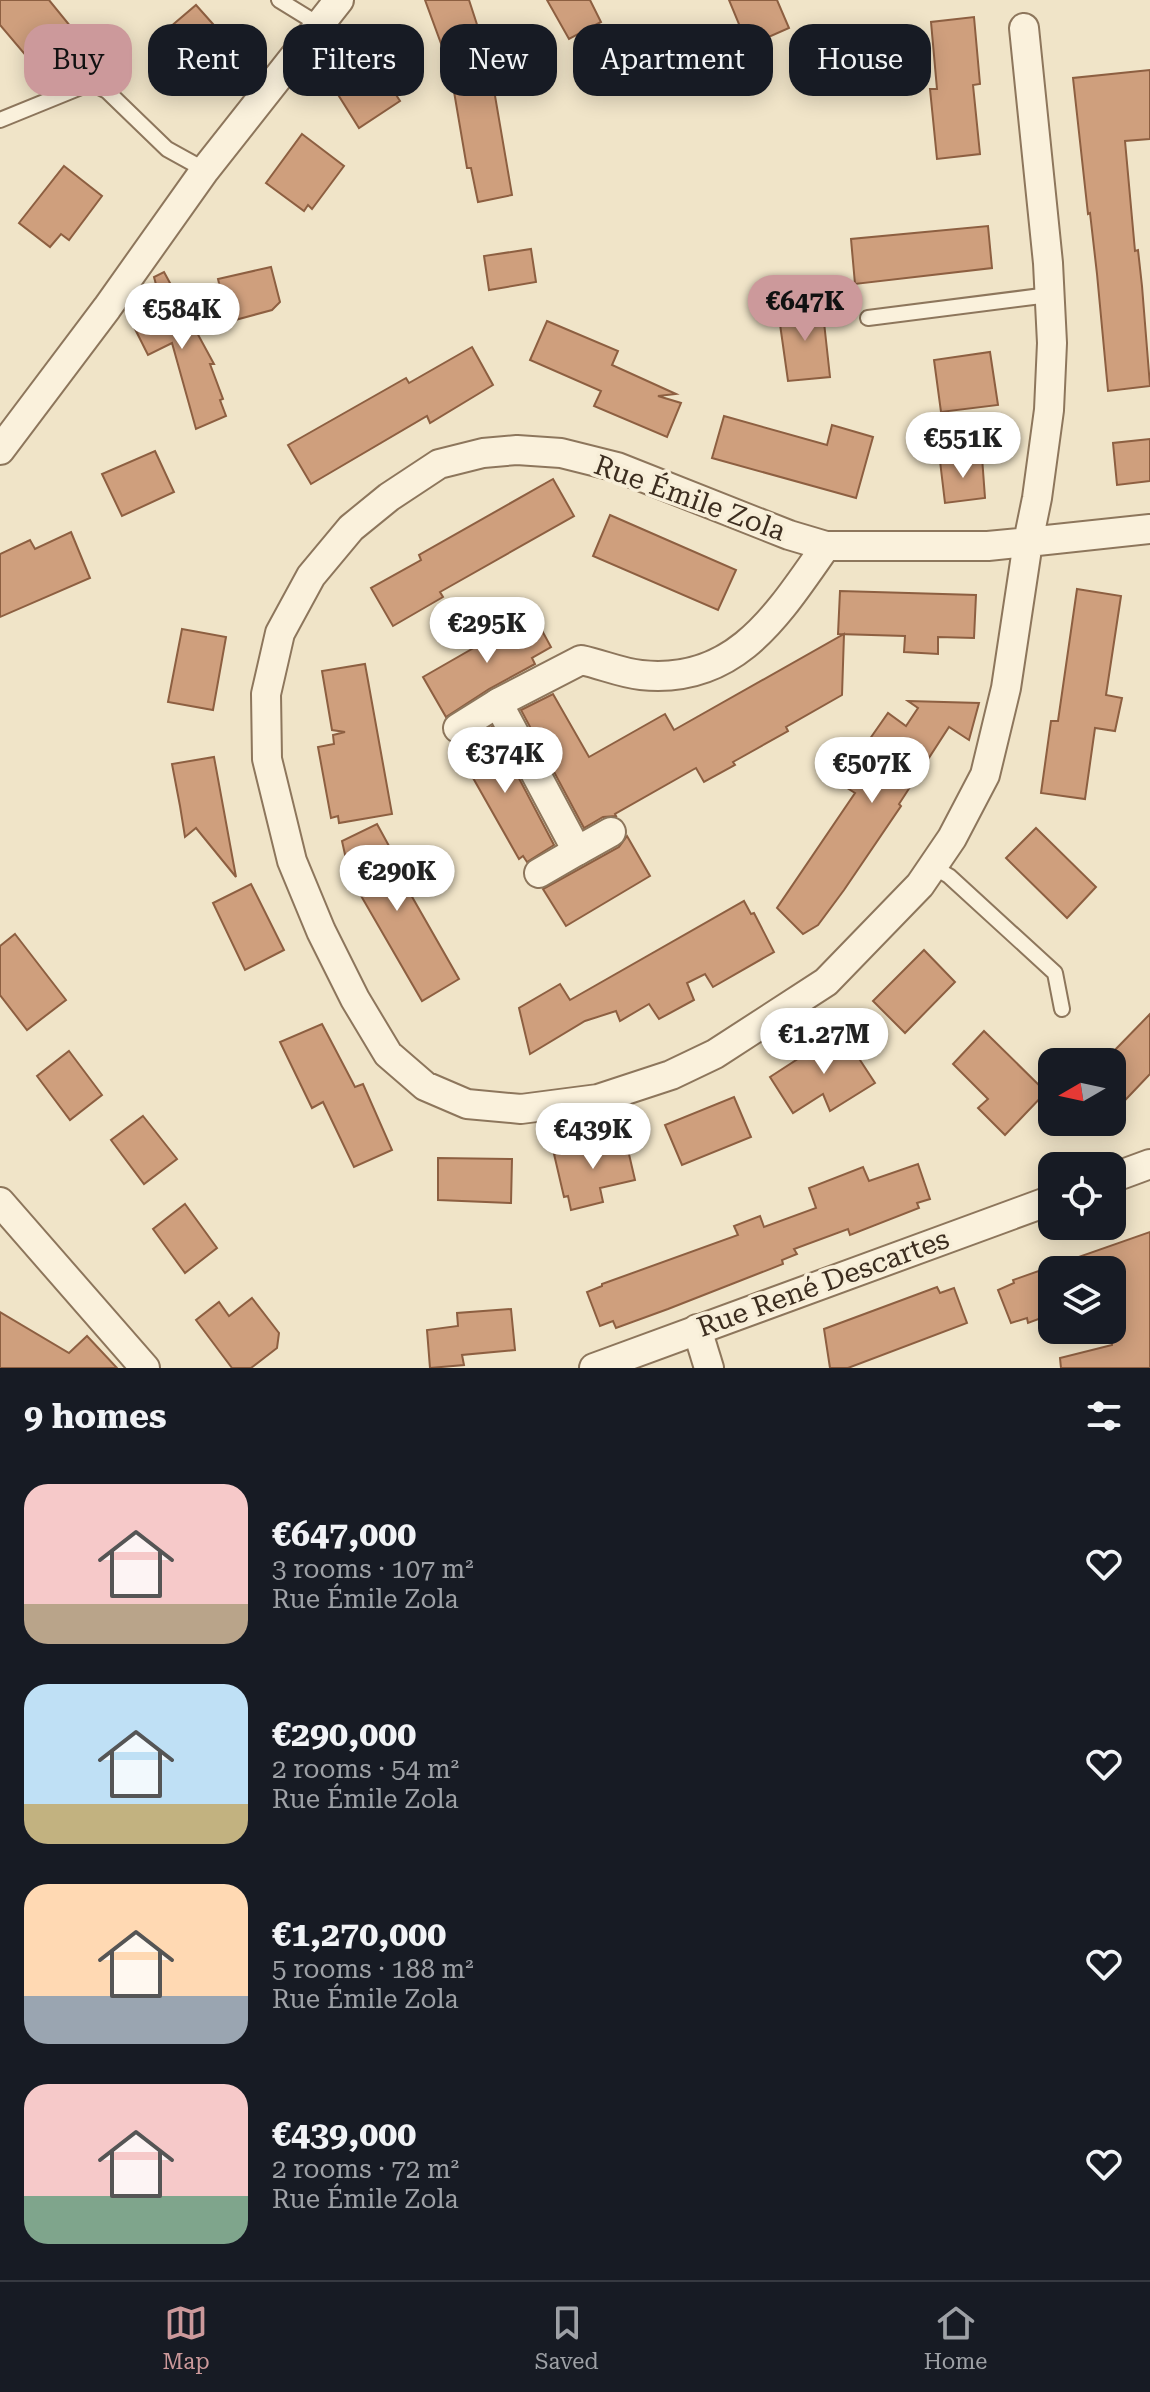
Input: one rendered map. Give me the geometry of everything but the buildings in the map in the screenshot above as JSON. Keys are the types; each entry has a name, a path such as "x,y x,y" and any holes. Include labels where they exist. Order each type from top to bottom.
{"street":[{"path":"318,24 339,0"},
{"name":"Rue Émile Zola","path":"1024,28 1049,295 1052,343 1049,410 1006,688 985,775 952,838 920,885 826,982 715,1054 671,1075 598,1099 521,1109 467,1104 425,1086 388,1054 355,999 321,931 292,861 267,759 266,694 280,633 311,576 351,528 389,497 439,464 517,450 561,453 617,467 789,535 826,546 988,546 1028,542"},
{"path":"0,450 107,308 205,170 283,69"},
{"path":"1028,542 1150,529"},
{"path":"458,728 498,703 581,660 638,675 682,676 712,668 750,641 794,593 826,546"},
{"path":"498,703 577,851"},
{"path":"539,873 611,832"},
{"path":"1126,1173 1150,1164"},
{"path":"0,1202 145,1368"},
{"name":"Rue René Descartes","path":"594,1368 1038,1205"},
{"path":"697,1329 709,1368"}],"lane":[{"path":"279,0 318,24"},
{"path":"0,120 91,83 107,91 167,149 205,170"},
{"path":"868,318 1049,295"},
{"path":"933,867 949,876 1055,973 1062,1009"}]}
